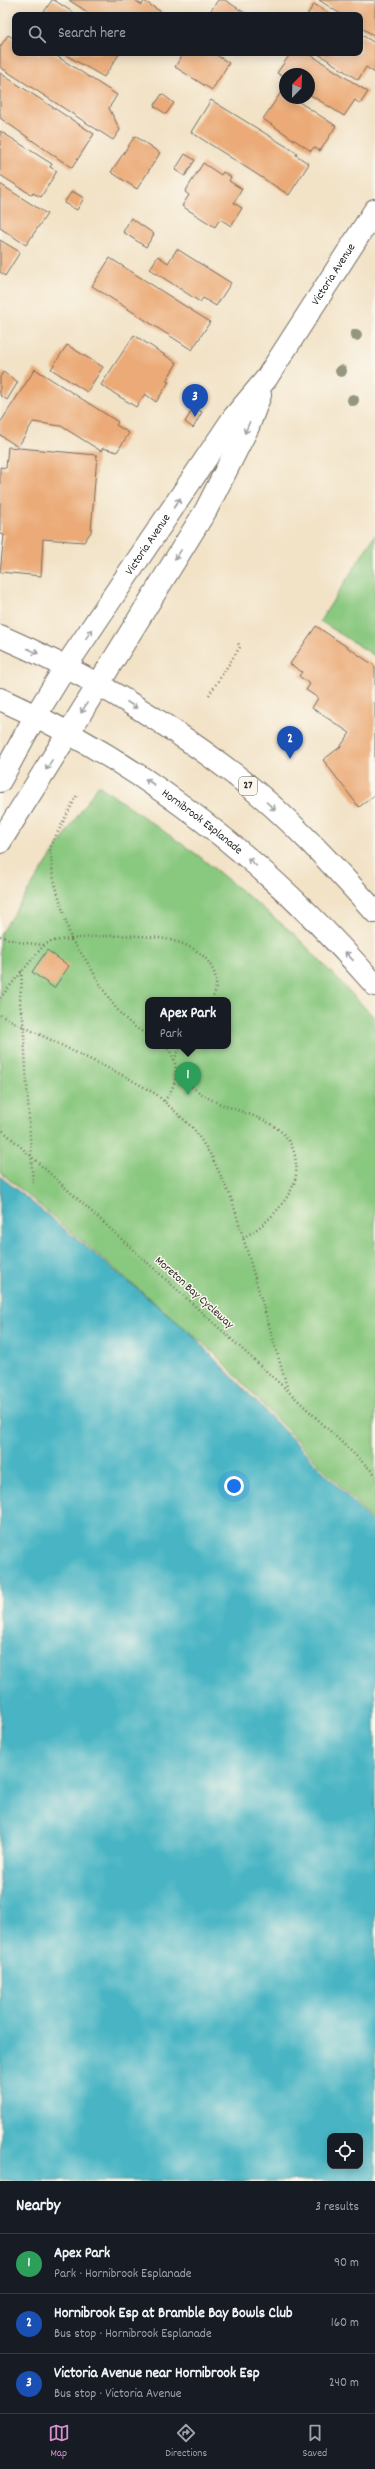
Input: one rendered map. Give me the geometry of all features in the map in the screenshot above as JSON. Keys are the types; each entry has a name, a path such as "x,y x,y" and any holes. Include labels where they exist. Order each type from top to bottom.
{"main road":[{"name":"Victoria Avenue","path":"0,781 36,715 66,666 234,417 266,379 375,210"},
{"name":"Victoria Avenue","path":"0,842 206,510 248,427 266,379"},
{"name":"27","path":"0,636 66,666 99,684 235,775 285,819 335,868 375,912"},
{"name":"Hornibrook Esplanade","path":"0,699 69,732 158,788 211,827 281,888 375,985"}],"path":[{"path":"209,695 240,647 236,641"},
{"path":"77,795 50,847 53,876 71,940 85,956 103,992 116,1011 130,1025 145,1033"},
{"path":"0,936 18,942 44,945"},
{"path":"0,998 44,945 52,941 106,936 143,936 187,946 204,956 216,974 217,984 213,997"},
{"path":"21,971 23,982 19,989 19,1006 24,1026 33,1186"},
{"path":"0,1015 130,1079 164,1101 194,1129 212,1156 232,1200 288,1391"},
{"path":"164,1101 176,1081 177,1073 174,1060 167,1049"},
{"path":"174,1060 180,1049"},
{"path":"177,1073 205,1096 271,1124 287,1139 294,1151 297,1166 294,1182 288,1196 279,1209 258,1229 243,1238"},
{"name":"Moreton Bay Cycleway","path":"0,1128 288,1391 375,1474"}],"green space":[{"path":"375,535 375,656 320,621"},
{"path":"98,785 199,856 294,934 375,1018 375,1523 213,1352 0,1172 0,934"}],"water":[{"path":"0,1176 188,1331 375,1525 375,2181 0,2181"}],"building":[{"path":"52,0 54,0 72,12 44,12"},
{"path":"69,0 135,0 142,5 144,1 161,12 87,12"},
{"path":"218,0 225,0 243,12 210,12"},
{"path":"319,0 375,0 375,36 363,29 363,12 337,12"},
{"path":"314,4 326,12 309,12"},
{"path":"8,35 12,37 12,56 57,56 117,95 109,108 120,130 113,140 0,67 0,47"},
{"path":"363,36 375,43 375,73 366,67 358,80 322,56 363,56"},
{"path":"67,56 118,56 104,77"},
{"path":"182,56 218,56 229,63 212,90 175,67"},
{"path":"289,56 313,56 368,92 360,104 355,100 344,116 315,98 315,68 280,68"},
{"path":"0,73 94,134 72,168 0,118"},
{"path":"162,94 174,103 166,114 154,106"},
{"path":"279,95 279,104 302,104 336,126 320,151 314,147 311,151 263,119"},
{"path":"211,100 297,153 296,155 309,164 289,195 191,132"},
{"path":"0,131 52,164 50,167 57,171 41,197 33,193 32,195 0,175"},
{"path":"135,136 160,153 137,189 111,172"},
{"path":"185,154 195,160 185,176 175,170"},
{"path":"203,163 221,175 223,172 231,177 229,181 242,189 234,203 242,208 231,226 220,219 215,227 182,206 189,195 185,192"},
{"path":"0,184 47,214 26,245 0,228"},
{"path":"72,191 84,198 77,210 64,203"},
{"path":"131,218 154,234 146,247 123,232"},
{"path":"0,240 20,252 5,276 0,272"},
{"path":"177,249 231,283 216,306 203,298 200,302 150,269 158,256 168,263"},
{"path":"110,258 210,322 192,350 92,286"},
{"path":"134,335 177,363 166,381 169,382 156,402 145,394 136,407 101,385"},
{"path":"67,345 103,367 87,392 51,369"},
{"path":"35,369 118,422 116,425 129,433 117,452 103,448 101,451 61,426 33,422 18,447 0,435 0,423"},
{"path":"3,372 18,382 7,400 0,395 0,377"},
{"path":"194,407 202,412 193,428 185,422"},
{"path":"8,447 97,455 91,532 84,542 43,539 41,576 0,572 4,535 0,534 0,467 6,468"},
{"path":"316,626 375,666 375,795 359,807 323,760 340,747 350,733 312,708 318,698 306,690 310,684 299,676 302,672 290,664"},
{"path":"47,950 69,966 54,988 32,972"}],"place":[{"name":"Victoria Avenue near Hornibrook Esp","path":"195,417"},
{"name":"Hornibrook Esp at Bramble Bay Bowls Club","path":"290,759"},
{"name":"Apex Park","path":"188,1095"}]}
